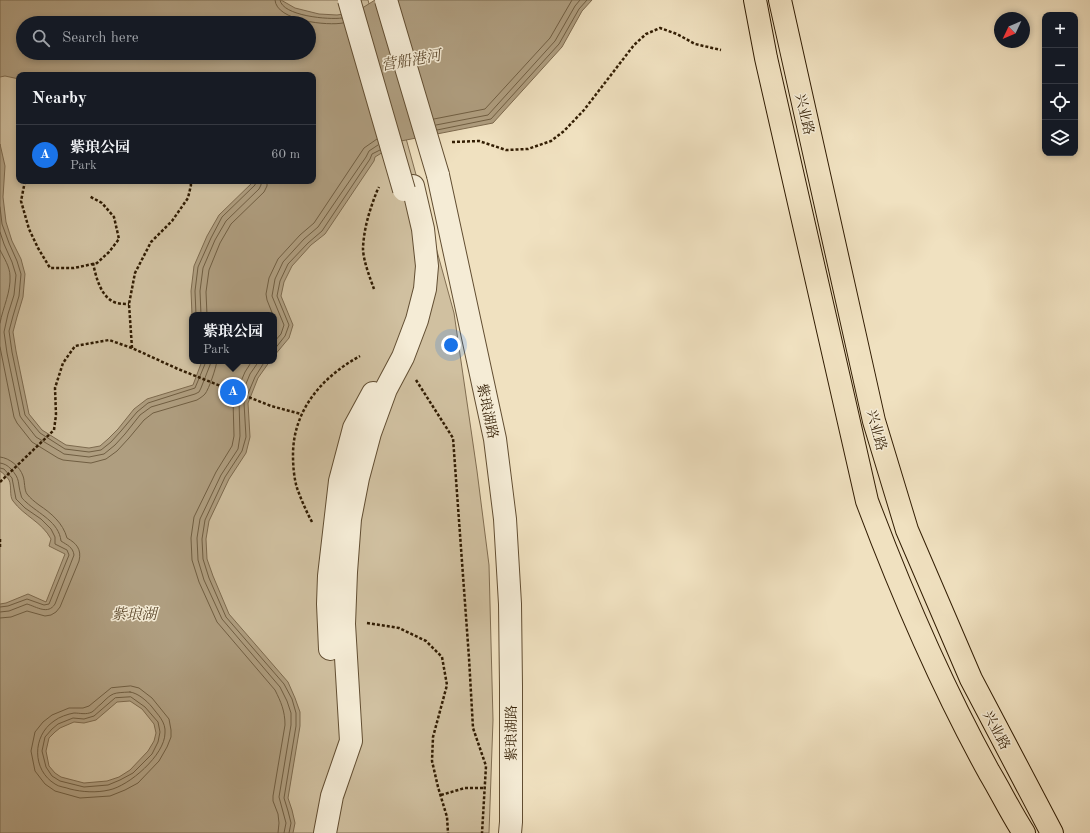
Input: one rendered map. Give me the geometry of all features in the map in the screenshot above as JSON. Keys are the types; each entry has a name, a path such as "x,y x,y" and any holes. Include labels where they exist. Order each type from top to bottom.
{"main road":[{"name":"兴业路","path":"755,0 766,58 867,501 888,558 928,652 972,741 1024,833"},
{"name":"兴业路","path":"780,0 874,422 907,530 971,679 1052,833"}],"street":[{"path":"325,833 332,796 351,741 344,624 350,519 358,478 370,433 386,389 402,357 417,320 426,288 427,266 423,229 408,188 350,0"},
{"path":"312,833 318,794 338,735 329,637 328,604 329,576 340,481 354,428 368,403 400,335 412,302 417,272 408,188 362,0"},
{"name":"紫琅湖路","path":"386,0 438,175 494,439 505,519 510,604 510,833"}],"path":[{"path":"445,143 458,141 479,141 506,150 528,149 551,141 564,131 584,110 634,44 646,34 660,28 677,34 695,44 721,50"},
{"path":"25,184 22,201 29,229 50,268 74,268 97,263 109,252 119,239 114,217 102,203 89,196"},
{"path":"132,348 129,304 135,273 151,242 172,221 188,198 191,184"},
{"path":"374,289 368,274 363,249 366,221 376,191 381,185"},
{"path":"93,264 100,285 106,296 115,302 129,304"},
{"path":"0,482 54,430 56,415 55,388 63,363 75,346 110,340 271,406 301,414"},
{"path":"332,547 317,531 307,512 297,487 293,466 293,442 301,414 321,385 346,363 360,356"},
{"path":"402,357 453,438 473,728 486,766 482,833"},
{"path":"0,539 0,549"},
{"path":"344,624 368,623 399,628 426,641 442,657 447,685 433,738 432,761 447,817 448,833"},
{"path":"441,795 465,788 484,788"}],"shaded area":[{"path":"0,0 368,0 454,313 477,471 489,565 493,720 489,833 0,833"}],"water":[{"name":"营船港河","path":"0,0 281,0 295,8 319,14 337,15 356,12 375,0 592,0 582,11 562,47 493,123 401,141 375,157 374,161 325,234 311,245 292,266 284,282 281,296 293,325 289,338 277,352 277,312 192,312 191,291 194,266 207,236 219,215 251,184 316,184 316,72 16,72 16,78 5,76 0,77"},
{"name":"紫琅湖","path":"0,144 5,166 3,197 6,222 12,241 21,259 25,274 23,297 13,332 29,414 42,430 66,445 89,448 100,446 118,429 134,409 147,399 193,385 201,364 268,364 258,378 248,403 250,437 246,453 229,479 209,521 206,539 207,559 229,614 288,682 300,712 300,726 288,798 295,823 293,833 0,833 0,604 28,594 46,602 65,554 49,546 51,539 43,528 22,511 13,501 9,480 0,471","holes":["130,701 142,709 154,724 156,733 154,741 148,751 130,770 119,777 107,781 84,783 61,777 49,766 46,751 49,738 55,732 60,728 74,722 84,723 96,720 117,702"]}],"place":[{"name":"紫琅公园","path":"233,392"}]}
